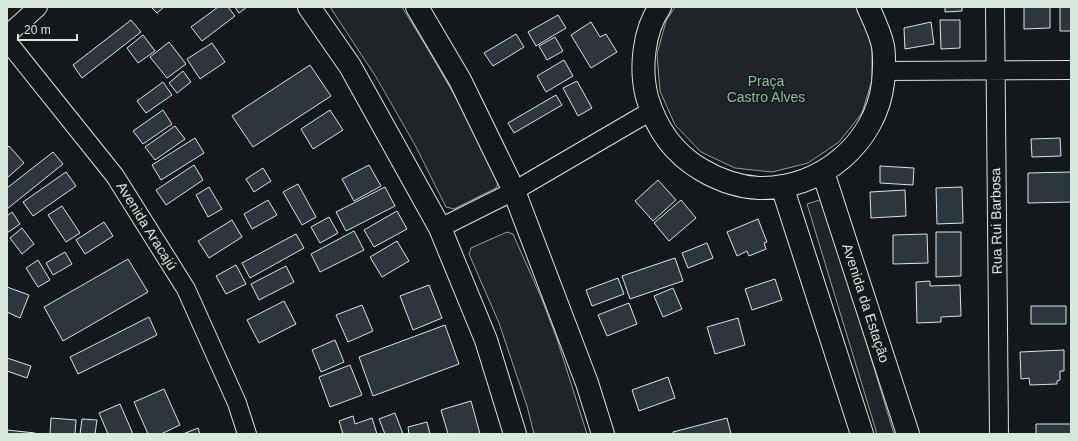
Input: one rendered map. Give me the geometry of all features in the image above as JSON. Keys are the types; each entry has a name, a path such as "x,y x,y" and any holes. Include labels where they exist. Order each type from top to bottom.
{"street":[{"path":"7,35 38,7"},
{"path":"309,7 350,66 440,228 486,340 515,434"},
{"path":"417,7 460,80 514,191 587,383 603,434"},
{"path":"660,7 648,34 644,60 644,86 651,111 662,132 676,150 694,165 714,177 736,185 759,188 782,186 804,181 823,172 840,160 855,146 867,129 882,92 884,71 883,47 876,23 868,7"},
{"name":"Rua Rui Barbosa","path":"995,7 994,71 999,434"},
{"name":"Avenida Aracajú","path":"7,41 115,176 186,288 237,403 247,434"},
{"path":"884,71 1071,70"},
{"path":"440,228 514,191 651,111"},
{"name":"Avenida da Estação","path":"823,172 908,434"},
{"path":"782,186 862,434"}],"green space":[{"path":"330,7 402,7 477,135 500,179 496,188 454,209 446,207 415,145 376,77"},
{"name":"Praça Castro Alves","path":"675,7 857,7 861,13 872,45 872,80 862,113 839,142 808,163 772,172 735,168 701,152 675,125 660,91 657,54 666,21"},
{"path":"823,199 894,434 877,434 807,204"},
{"path":"507,232 513,234 541,297 557,339 587,434 534,434 527,406 499,323 469,254 471,248"}],"building":[{"path":"151,7 164,7 157,13"},
{"path":"218,7 228,7 235,16 202,41 191,27"},
{"path":"235,7 247,7 239,13"},
{"path":"945,7 962,7 962,11 945,12"},
{"path":"1024,7 1050,7 1050,28 1024,29"},
{"path":"1060,7 1071,7 1071,31 1060,31"},
{"path":"558,15 566,28 536,46 528,32"},
{"path":"131,20 141,32 82,78 73,65"},
{"path":"940,20 960,20 960,48 941,49"},
{"path":"591,22 600,37 606,34 617,52 591,68 571,35"},
{"path":"931,22 934,44 905,49 904,28"},
{"path":"516,34 524,47 493,66 484,53"},
{"path":"143,35 155,51 138,63 127,48"},
{"path":"555,37 563,51 547,60 539,46"},
{"path":"169,42 186,64 167,78 150,57"},
{"path":"212,43 225,62 200,79 187,59"},
{"path":"564,60 573,76 546,92 537,76"},
{"path":"310,65 331,96 253,147 232,116"},
{"path":"183,71 191,82 177,93 169,83"},
{"path":"577,81 592,108 578,116 563,88"},
{"path":"163,82 172,95 146,113 137,101"},
{"path":"556,95 562,105 514,133 508,123"},
{"path":"163,110 172,124 143,144 133,131"},
{"path":"330,110 343,130 313,149 301,129"},
{"path":"175,126 185,139 155,160 145,147"},
{"path":"195,138 204,153 161,180 152,165"},
{"path":"1060,138 1061,156 1032,157 1031,139"},
{"path":"9,146 24,163 7,178 7,148"},
{"path":"53,152 63,164 7,209 7,188"},
{"path":"194,165 203,180 166,205 156,190"},
{"path":"369,165 381,186 354,201 342,179"},
{"path":"880,166 914,168 913,185 880,183"},
{"path":"263,168 271,181 254,192 246,179"},
{"path":"66,172 76,186 33,216 23,202"},
{"path":"1071,172 1071,202 1028,203 1028,173"},
{"path":"658,180 676,200 653,221 635,201"},
{"path":"298,184 316,217 302,225 283,192"},
{"path":"209,187 222,209 208,217 196,195"},
{"path":"385,187 395,206 346,231 336,212"},
{"path":"962,187 963,223 937,224 936,188"},
{"path":"905,190 906,216 871,218 870,192"},
{"path":"268,200 277,215 252,229 244,214"},
{"path":"681,200 696,218 669,241 654,223"},
{"path":"62,206 80,233 66,242 48,215"},
{"path":"397,211 407,229 374,247 364,230"},
{"path":"12,212 20,224 7,233 7,216"},
{"path":"329,217 338,233 320,243 311,227"},
{"path":"758,219 767,242 764,243 766,249 749,256 747,251 737,256 727,232"},
{"path":"232,220 242,237 209,258 198,241"},
{"path":"104,222 113,236 85,254 76,240"},
{"path":"22,228 34,244 22,254 10,238"},
{"path":"354,231 364,250 320,272 311,254"},
{"path":"936,232 961,232 961,276 936,277"},
{"path":"296,234 304,248 250,278 242,263"},
{"path":"927,234 928,263 893,264 893,235"},
{"path":"397,241 409,261 382,277 370,257"},
{"path":"707,243 713,258 688,268 682,253"},
{"path":"65,252 72,264 53,275 46,263"},
{"path":"675,258 683,281 630,299 622,276"},
{"path":"128,259 148,292 63,341 44,307"},
{"path":"38,260 50,280 38,287 26,268"},
{"path":"236,265 246,284 226,294 216,276"},
{"path":"286,266 294,282 259,300 251,284"},
{"path":"618,278 624,294 592,306 586,290"},
{"path":"775,279 782,300 752,310 745,289"},
{"path":"930,281 930,286 960,285 961,316 941,317 941,322 917,323 916,282"},
{"path":"429,285 442,318 413,330 400,296"},
{"path":"7,287 29,295 20,318 7,312"},
{"path":"673,288 682,309 663,317 654,296"},
{"path":"284,301 296,324 259,343 247,320"},
{"path":"629,303 637,324 607,336 598,315"},
{"path":"362,305 373,331 348,342 336,315"},
{"path":"1031,306 1066,306 1066,324 1031,324"},
{"path":"149,317 157,335 78,374 70,357"},
{"path":"738,318 745,345 715,354 707,327"},
{"path":"445,325 459,364 373,396 359,357"},
{"path":"335,340 344,362 321,372 312,350"},
{"path":"1064,350 1064,371 1060,371 1060,380 1057,381 1057,384 1030,385 1029,378 1021,379 1020,352"},
{"path":"7,358 31,366 27,378 7,371"},
{"path":"350,365 362,395 330,407 319,377"},
{"path":"668,377 675,398 639,411 632,390"},
{"path":"164,389 180,425 161,434 148,434 134,402"},
{"path":"471,401 480,434 448,434 441,410"},
{"path":"120,404 133,434 108,434 99,413"},
{"path":"395,413 403,434 385,434 379,419"},
{"path":"353,416 355,424 372,418 377,434 343,434 339,421"},
{"path":"51,418 76,420 75,434 50,434"},
{"path":"727,418 731,434 674,434 673,432"},
{"path":"82,419 97,420 95,434 80,434"},
{"path":"427,422 430,434 409,434 408,427"},
{"path":"1036,424 1071,424 1071,434 1036,434"},
{"path":"198,428 200,434 183,434"},
{"path":"7,430 35,433 35,434 7,434"}]}
